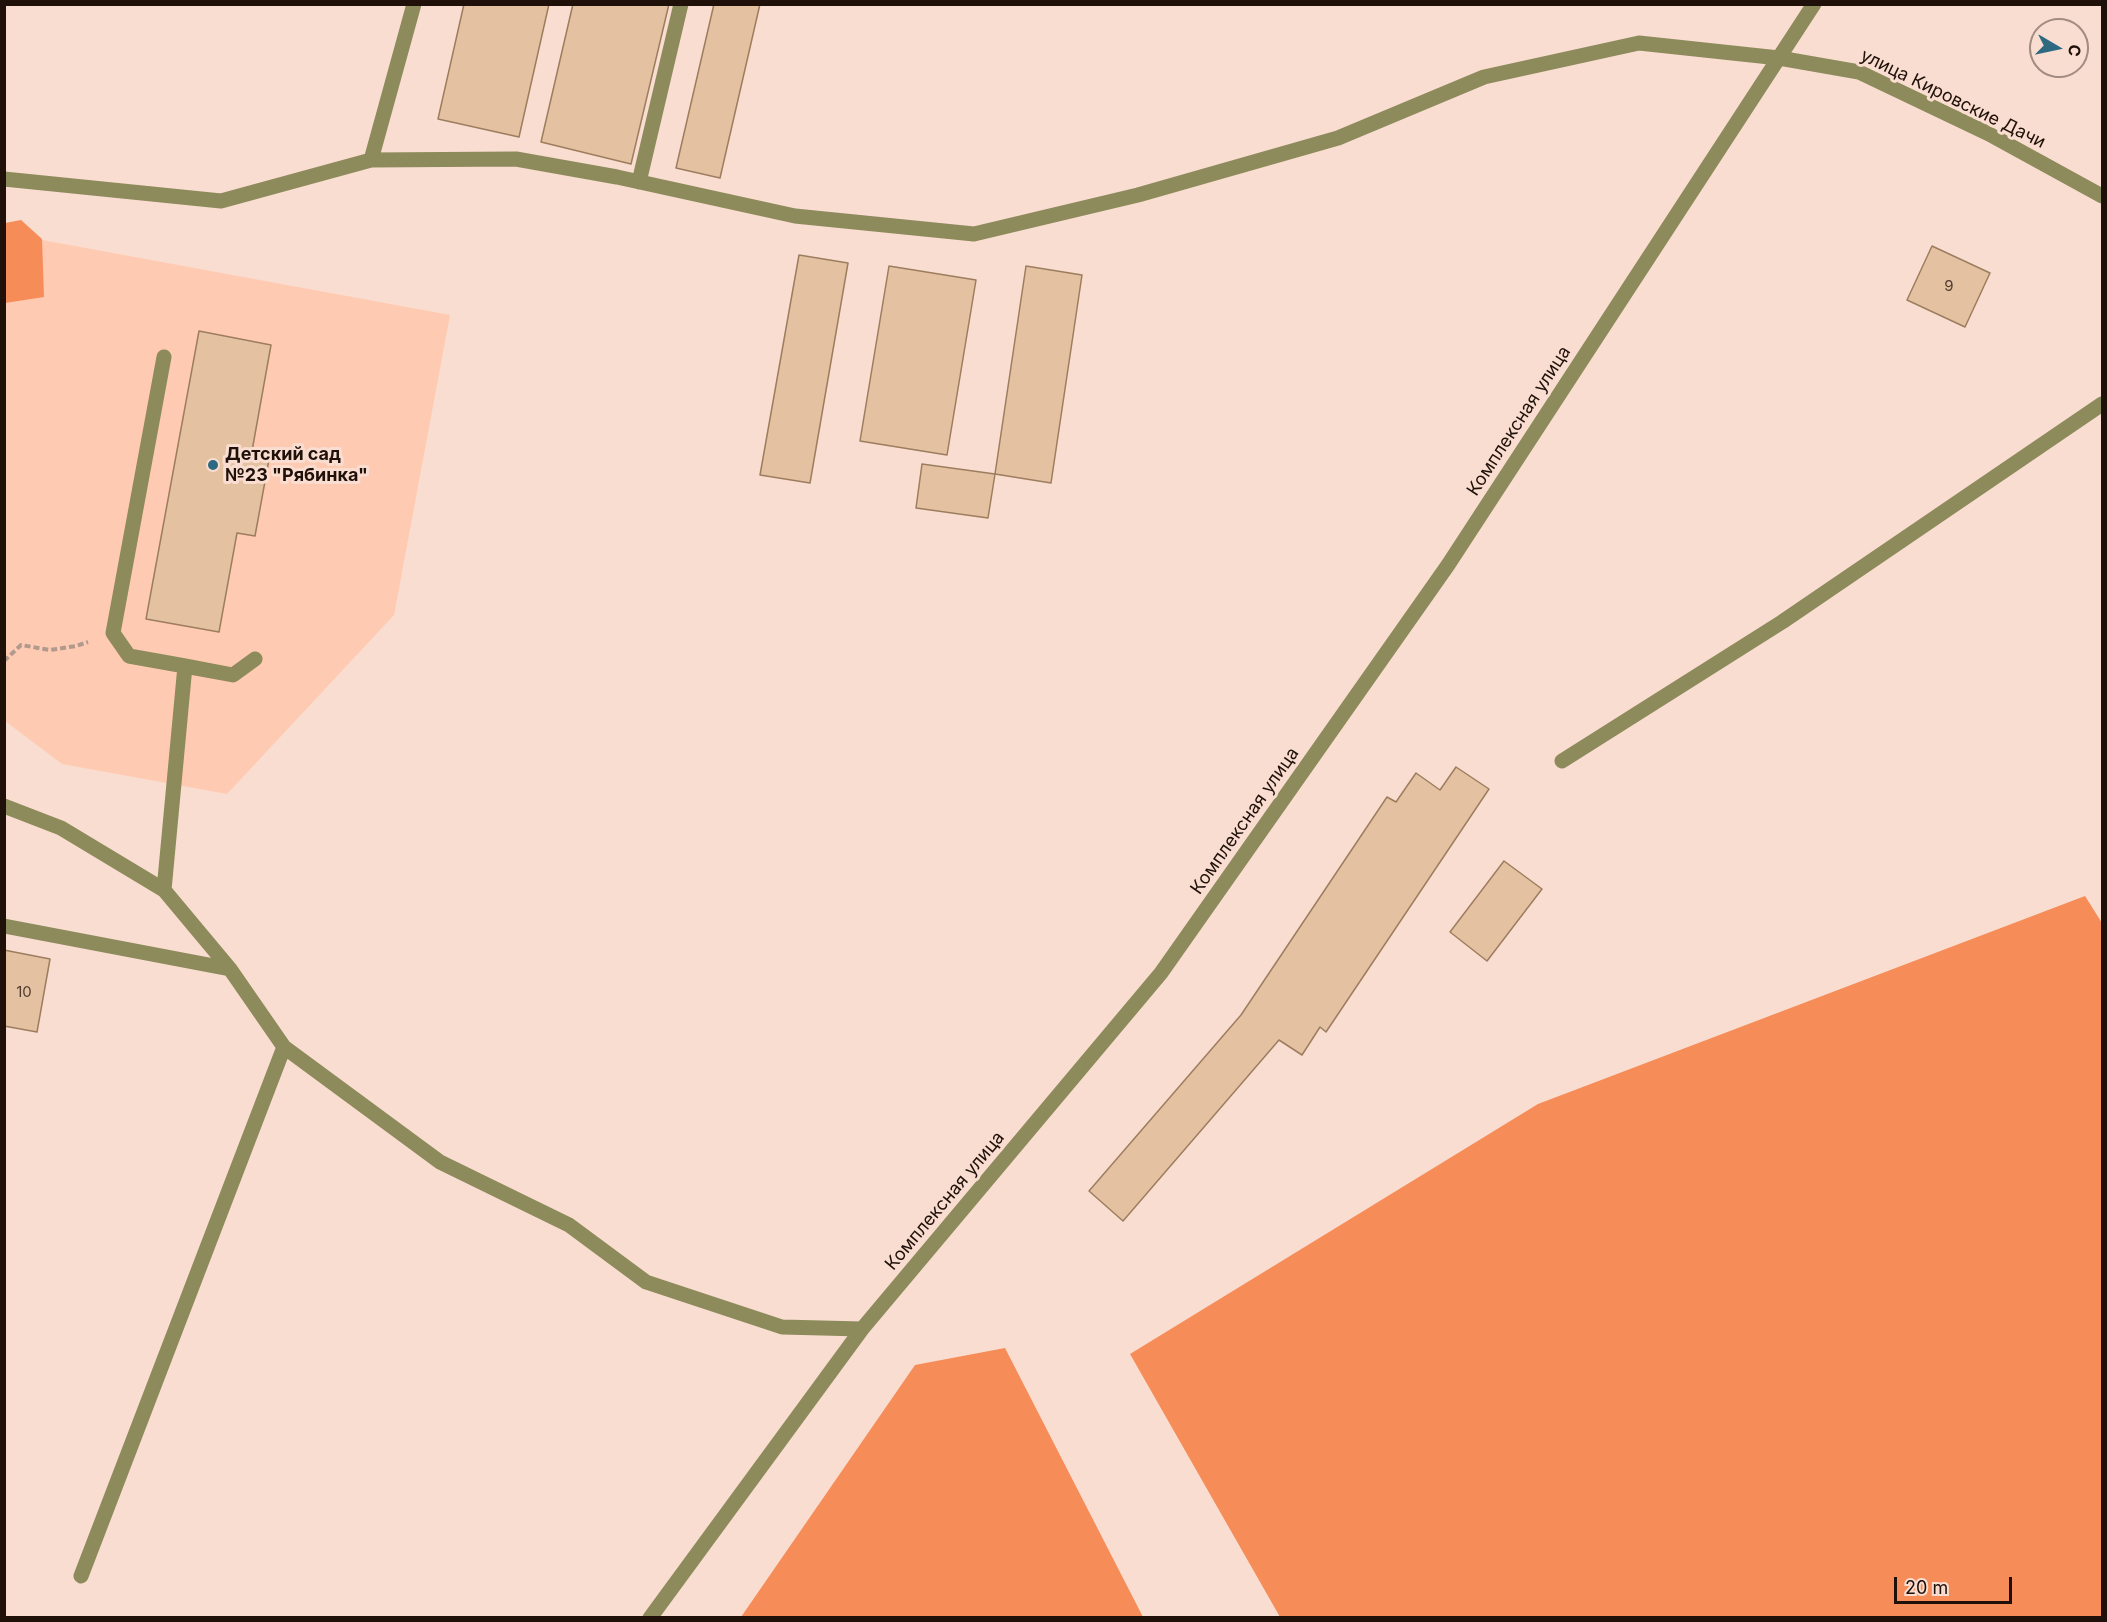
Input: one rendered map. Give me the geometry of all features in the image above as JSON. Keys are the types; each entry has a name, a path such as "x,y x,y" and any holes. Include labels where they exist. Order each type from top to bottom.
{"street":[{"path":"371,160 414,4"},
{"path":"639,182 681,4"},
{"name":"Комплексная улица","path":"650,1617 862,1329 1161,973 1448,566 1814,4"},
{"name":"улица Кировские Дачи","path":"4,179 221,201 371,160 516,159 639,182 795,216 974,234 1138,195 1338,138 1484,77 1639,43 1779,58 1859,72 1989,134 2103,196"},
{"path":"165,357 113,633 129,656 233,675 255,659"},
{"path":"1562,761 1782,622 2103,404"},
{"path":"164,890 185,666"},
{"path":"4,806 61,828 164,890 230,969 284,1047 440,1162 569,1225 646,1282 782,1327 862,1329"},
{"path":"4,926 230,969"},
{"path":"81,1576 284,1047"}],"path":[{"path":"4,662 21,645 50,650 76,646 113,633"}],"shaded area":[{"path":"21,220 42,239 44,297 5,303 5,223"},
{"name":"Детский сад №23 \"Рябинка\"","path":"4,233 450,315 394,615 227,794 62,764 5,721"},
{"path":"2085,896 2102,923 2102,1617 1280,1617 1130,1354 1538,1104"},
{"path":"1005,1348 1143,1617 741,1617 915,1365"}],"building":[{"path":"464,4 549,4 519,137 438,119"},
{"path":"573,4 669,4 631,164 541,142"},
{"path":"714,4 760,4 720,178 676,168"},
{"path":"1932,246 1990,273 1965,327 1907,300"},
{"path":"799,255 848,263 810,483 760,475"},
{"path":"889,266 976,280 947,455 860,441"},
{"path":"1026,266 1082,275 1051,483 995,474"},
{"path":"199,331 271,345 252,451 270,454 255,536 237,533 219,632 146,619"},
{"path":"922,464 995,474 988,518 916,508"},
{"path":"1456,767 1489,789 1326,1032 1320,1027 1302,1055 1279,1040 1123,1221 1089,1191 1241,1015 1387,797 1396,802 1416,773 1440,790"},
{"path":"1504,861 1542,889 1487,961 1450,932"},
{"path":"4,950 50,959 37,1032 4,1026"}],"place":[{"name":"Детский сад №23 \"Рябинка\"","path":"213,465"}]}
